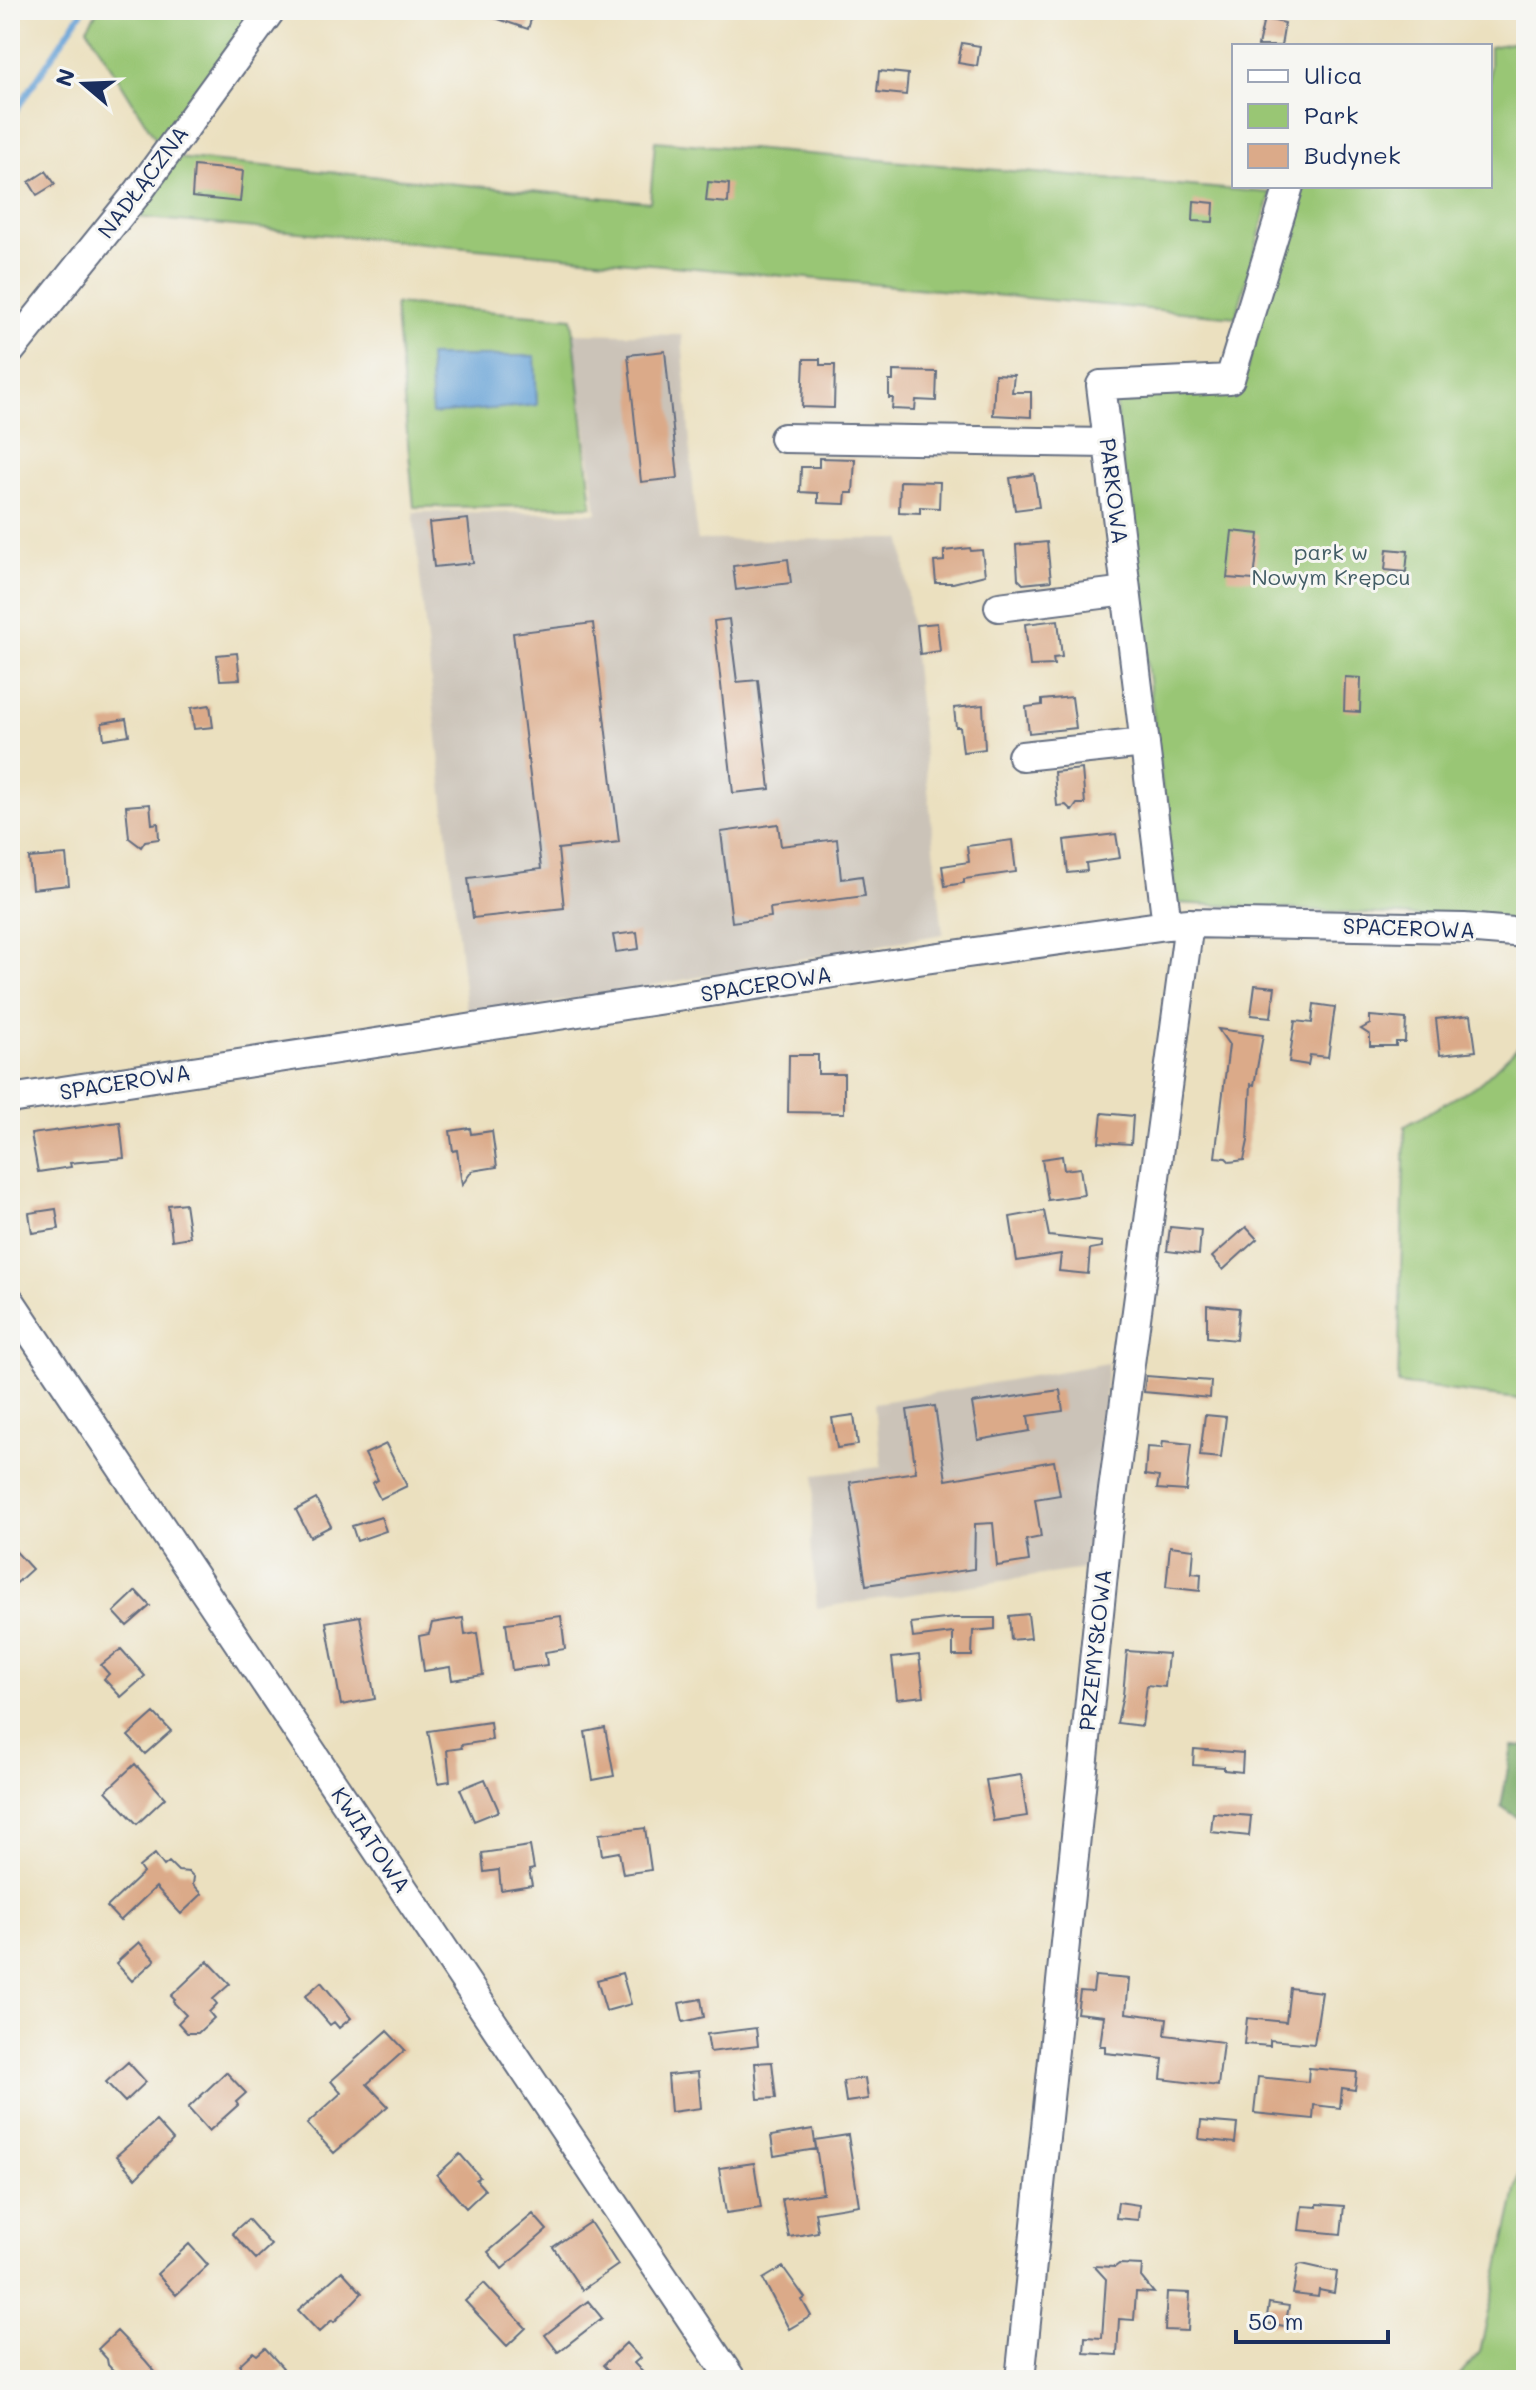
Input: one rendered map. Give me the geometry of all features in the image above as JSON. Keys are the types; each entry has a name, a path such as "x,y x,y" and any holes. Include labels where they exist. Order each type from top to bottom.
{"street":[{"name":"NADŁĄCZNA","path":"10,351 139,191 271,10"},
{"name":"PARKOWA","path":"1178,924 1145,743 1101,385 1230,379 1288,188"},
{"path":"784,438 1108,443"},
{"path":"999,607 1126,591"},
{"path":"1022,756 1145,743"},
{"name":"SPACEROWA","path":"10,1099 925,959 1178,924 1464,928 1526,933"},
{"name":"PRZEMYSŁOWA","path":"1020,2380 1107,1535 1178,924"},
{"name":"KWIATOWA","path":"10,1301 732,2380"}],"shaded area":[{"path":"573,333 682,335 697,540 902,539 943,934 467,1018 413,512 597,513"},
{"path":"1108,1363 1091,1568 817,1608 811,1543 815,1475 881,1467 875,1403"}],"green space":[{"path":"98,10 258,10 160,146 87,28"},
{"name":"park w Nowym Krępcu","path":"1526,40 1526,922 1176,903 1114,392 1241,389 1298,188 1492,188 1492,47"},
{"path":"655,141 1271,193 1236,317 134,217 177,158 650,202"},
{"path":"395,304 572,318 592,506 414,507"},
{"path":"1526,1039 1526,1400 1398,1384 1405,1126 1479,1084"},
{"path":"1512,1746 1526,1746 1526,1823 1501,1806"},
{"path":"1526,2146 1526,2380 1456,2380 1480,2352"}],"water":[{"path":"429,356 535,356 537,405 432,414"}],"building":[{"path":"480,10 534,10 528,29 480,13"},
{"path":"1264,19 1285,23 1281,44 1258,44"},
{"path":"962,43 980,46 977,66 958,63"},
{"path":"879,71 908,74 906,95 877,92"},
{"path":"194,166 243,171 240,202 192,197"},
{"path":"46,171 55,184 37,195 29,182"},
{"path":"708,182 729,184 728,203 706,201"},
{"path":"1194,201 1214,203 1213,222 1193,221"},
{"path":"665,351 678,478 641,482 628,355"},
{"path":"804,359 820,359 820,365 835,365 834,408 802,407"},
{"path":"893,371 937,372 936,401 916,400 915,410 892,409 889,381 893,381"},
{"path":"995,374 1014,375 1012,392 1031,392 1031,417 993,415"},
{"path":"819,458 855,459 853,493 846,493 845,504 818,503 818,493 800,492 801,467 819,467"},
{"path":"1034,474 1039,507 1015,510 1010,478"},
{"path":"900,481 940,482 939,508 920,507 920,513 899,512"},
{"path":"468,519 473,563 434,567 429,523"},
{"path":"1232,531 1259,534 1254,580 1227,578"},
{"path":"1047,542 1051,581 1023,584 1018,579 1016,545"},
{"path":"970,548 971,551 982,550 985,575 953,583 936,583 934,562 944,561 944,551"},
{"path":"1387,549 1408,551 1406,572 1385,570"},
{"path":"788,559 791,583 736,590 733,566"},
{"path":"729,619 737,682 758,680 770,789 733,793 714,621"},
{"path":"1058,620 1062,657 1053,658 1054,665 1030,666 1025,624"},
{"path":"593,623 619,842 558,849 564,908 473,918 468,878 541,869 513,633"},
{"path":"937,623 940,651 920,654 917,625"},
{"path":"237,653 240,679 220,680 217,655"},
{"path":"1345,677 1361,678 1360,712 1344,711"},
{"path":"1072,697 1076,728 1029,733 1026,707 1042,705 1042,700"},
{"path":"210,705 213,727 194,729 191,708"},
{"path":"983,705 985,749 963,752 954,708"},
{"path":"126,719 129,735 104,739 102,723"},
{"path":"1082,769 1085,804 1077,804 1072,811 1066,805 1057,806 1054,772"},
{"path":"150,804 152,824 158,823 159,839 145,841 141,847 129,838 126,806"},
{"path":"778,824 781,846 837,839 841,879 862,876 865,896 770,908 771,917 732,922 721,832"},
{"path":"1116,834 1120,858 1086,863 1087,871 1068,873 1064,840"},
{"path":"1012,840 1016,872 964,879 964,883 945,886 942,866 969,862 967,846"},
{"path":"66,855 69,885 32,889 29,858"},
{"path":"637,932 639,949 616,952 613,935"},
{"path":"1255,985 1275,987 1271,1017 1251,1015"},
{"path":"1314,1004 1335,1007 1328,1057 1310,1055 1308,1065 1289,1062 1295,1021 1312,1023"},
{"path":"1471,1015 1476,1051 1440,1055 1436,1019"},
{"path":"1370,1016 1406,1019 1405,1042 1396,1042 1396,1046 1370,1046 1370,1035 1361,1029 1370,1024"},
{"path":"1218,1029 1263,1035 1254,1085 1251,1084 1244,1160 1230,1162 1226,1158 1215,1157 1229,1045"},
{"path":"789,1055 818,1055 818,1074 844,1074 844,1113 788,1112"},
{"path":"1102,1113 1133,1116 1131,1144 1099,1142"},
{"path":"120,1122 124,1158 70,1163 71,1167 38,1172 31,1134"},
{"path":"470,1128 471,1134 492,1131 497,1167 472,1171 462,1185 457,1150 453,1151 450,1131"},
{"path":"1062,1156 1064,1170 1080,1168 1084,1195 1048,1200 1042,1159"},
{"path":"185,1203 190,1237 172,1240 168,1205"},
{"path":"56,1209 59,1229 32,1233 29,1213"},
{"path":"1044,1211 1049,1236 1102,1242 1102,1247 1090,1249 1088,1274 1059,1271 1061,1254 1017,1261 1010,1217"},
{"path":"1170,1227 1201,1230 1199,1255 1167,1251"},
{"path":"1246,1227 1257,1239 1223,1270 1212,1257"},
{"path":"1207,1305 1239,1308 1236,1340 1207,1337"},
{"path":"1146,1376 1211,1381 1210,1398 1144,1392"},
{"path":"1060,1390 1063,1411 1028,1416 1030,1431 978,1440 972,1403"},
{"path":"935,1406 946,1480 1054,1461 1060,1495 1035,1499 1041,1537 1026,1540 1029,1561 997,1566 993,1523 975,1524 974,1569 866,1585 850,1482 916,1472 907,1410"},
{"path":"854,1415 858,1445 837,1448 832,1418"},
{"path":"1205,1415 1226,1417 1221,1458 1200,1456"},
{"path":"1163,1441 1191,1444 1186,1491 1157,1489 1159,1477 1145,1475 1147,1447 1162,1448"},
{"path":"386,1444 407,1486 380,1499 372,1483 378,1480 365,1454"},
{"path":"316,1499 331,1526 310,1537 296,1510"},
{"path":"381,1517 386,1531 357,1541 352,1526"},
{"path":"10,1545 32,1569 10,1589"},
{"path":"1170,1546 1194,1549 1192,1573 1201,1574 1200,1591 1166,1587"},
{"path":"136,1591 150,1606 127,1626 114,1612"},
{"path":"1028,1614 1031,1638 1011,1640 1009,1616"},
{"path":"360,1616 375,1699 341,1705 326,1622"},
{"path":"561,1616 565,1649 545,1652 547,1665 512,1670 506,1623"},
{"path":"463,1618 465,1635 477,1633 483,1675 452,1680 450,1667 424,1671 419,1636 429,1634 432,1623"},
{"path":"954,1618 995,1618 995,1629 973,1631 972,1656 953,1656 953,1633 913,1638 911,1623"},
{"path":"121,1649 145,1676 121,1697 104,1679 109,1674 101,1665"},
{"path":"1127,1651 1168,1654 1165,1687 1147,1685 1142,1726 1117,1723"},
{"path":"919,1655 924,1696 897,1699 892,1658"},
{"path":"154,1713 171,1731 145,1754 128,1736"},
{"path":"490,1722 492,1740 447,1750 450,1781 438,1783 428,1731"},
{"path":"605,1728 614,1776 593,1780 585,1732"},
{"path":"1194,1749 1243,1753 1242,1772 1224,1770 1224,1767 1193,1765"},
{"path":"135,1764 165,1798 137,1824 106,1791"},
{"path":"1021,1775 1027,1816 993,1821 986,1780"},
{"path":"485,1779 499,1811 474,1821 460,1789"},
{"path":"1213,1813 1251,1816 1249,1836 1211,1832"},
{"path":"645,1828 651,1870 623,1874 619,1852 602,1855 599,1834"},
{"path":"530,1846 534,1869 529,1870 532,1885 501,1890 499,1870 484,1872 482,1853"},
{"path":"155,1854 164,1866 169,1862 178,1871 189,1872 194,1877 193,1884 202,1894 181,1914 156,1887 120,1921 107,1907 143,1873 139,1867"},
{"path":"139,1942 155,1960 132,1981 116,1963"},
{"path":"208,1961 230,1984 213,1999 217,2004 209,2012 214,2018 198,2033 187,2033 178,2023 186,2015 171,1996"},
{"path":"622,1973 631,2004 606,2011 597,1980"},
{"path":"1095,1976 1129,1979 1126,2013 1167,2018 1165,2035 1223,2042 1218,2086 1161,2079 1163,2059 1105,2053 1105,2046 1100,2046 1104,2016 1077,2013 1080,1991 1093,1992"},
{"path":"321,1982 351,2018 339,2028 334,2022 330,2025 305,1996"},
{"path":"1290,1988 1322,1992 1314,2044 1270,2040 1270,2046 1244,2044 1247,2018 1286,2022"},
{"path":"701,1999 704,2017 683,2022 679,2003"},
{"path":"756,2028 758,2046 710,2052 707,2034"},
{"path":"387,2031 405,2050 367,2084 388,2106 334,2153 307,2124 341,2093 331,2081"},
{"path":"128,2062 146,2082 125,2102 106,2082"},
{"path":"772,2062 776,2098 758,2099 755,2063"},
{"path":"1309,2068 1357,2072 1355,2090 1342,2088 1340,2108 1314,2105 1313,2119 1254,2113 1258,2077 1308,2082"},
{"path":"226,2072 246,2093 236,2102 238,2105 209,2131 188,2108"},
{"path":"698,2072 701,2108 671,2112 668,2075"},
{"path":"865,2078 868,2099 846,2102 843,2081"},
{"path":"156,2121 173,2140 136,2178 116,2156"},
{"path":"1201,2121 1237,2124 1235,2143 1199,2139"},
{"path":"813,2129 816,2149 774,2156 771,2136"},
{"path":"848,2135 859,2205 815,2212 818,2232 789,2237 782,2199 823,2193 815,2140"},
{"path":"460,2154 480,2177 476,2180 485,2190 466,2208 437,2175"},
{"path":"754,2163 761,2208 726,2213 719,2168"},
{"path":"1118,2202 1139,2205 1138,2220 1116,2218"},
{"path":"1317,2204 1344,2206 1341,2234 1299,2230 1302,2206 1317,2207"},
{"path":"533,2214 547,2230 502,2269 488,2252"},
{"path":"248,2219 271,2245 256,2259 232,2233"},
{"path":"590,2222 618,2265 582,2290 553,2247"},
{"path":"189,2244 208,2265 176,2295 157,2274"},
{"path":"1119,2264 1142,2265 1141,2277 1154,2293 1136,2292 1134,2320 1119,2319 1117,2355 1084,2353 1085,2337 1102,2338 1106,2279 1094,2266 1115,2267"},
{"path":"1298,2265 1337,2272 1334,2293 1319,2290 1318,2297 1293,2294"},
{"path":"783,2267 805,2298 802,2300 811,2316 789,2329 763,2279"},
{"path":"342,2271 362,2293 334,2322 332,2320 319,2332 298,2310"},
{"path":"484,2283 526,2328 507,2346 465,2301"},
{"path":"1167,2292 1190,2293 1188,2331 1165,2330"},
{"path":"588,2301 602,2318 558,2352 545,2335"},
{"path":"1269,2303 1289,2306 1285,2326 1266,2323"},
{"path":"117,2331 162,2380 122,2380 108,2365 98,2349"},
{"path":"626,2343 640,2358 634,2363 650,2380 617,2380 603,2365"},
{"path":"265,2348 283,2368 270,2380 230,2380 242,2369 239,2365 253,2352 257,2355"}],"waterway":[{"path":"10,119 83,10"}]}
